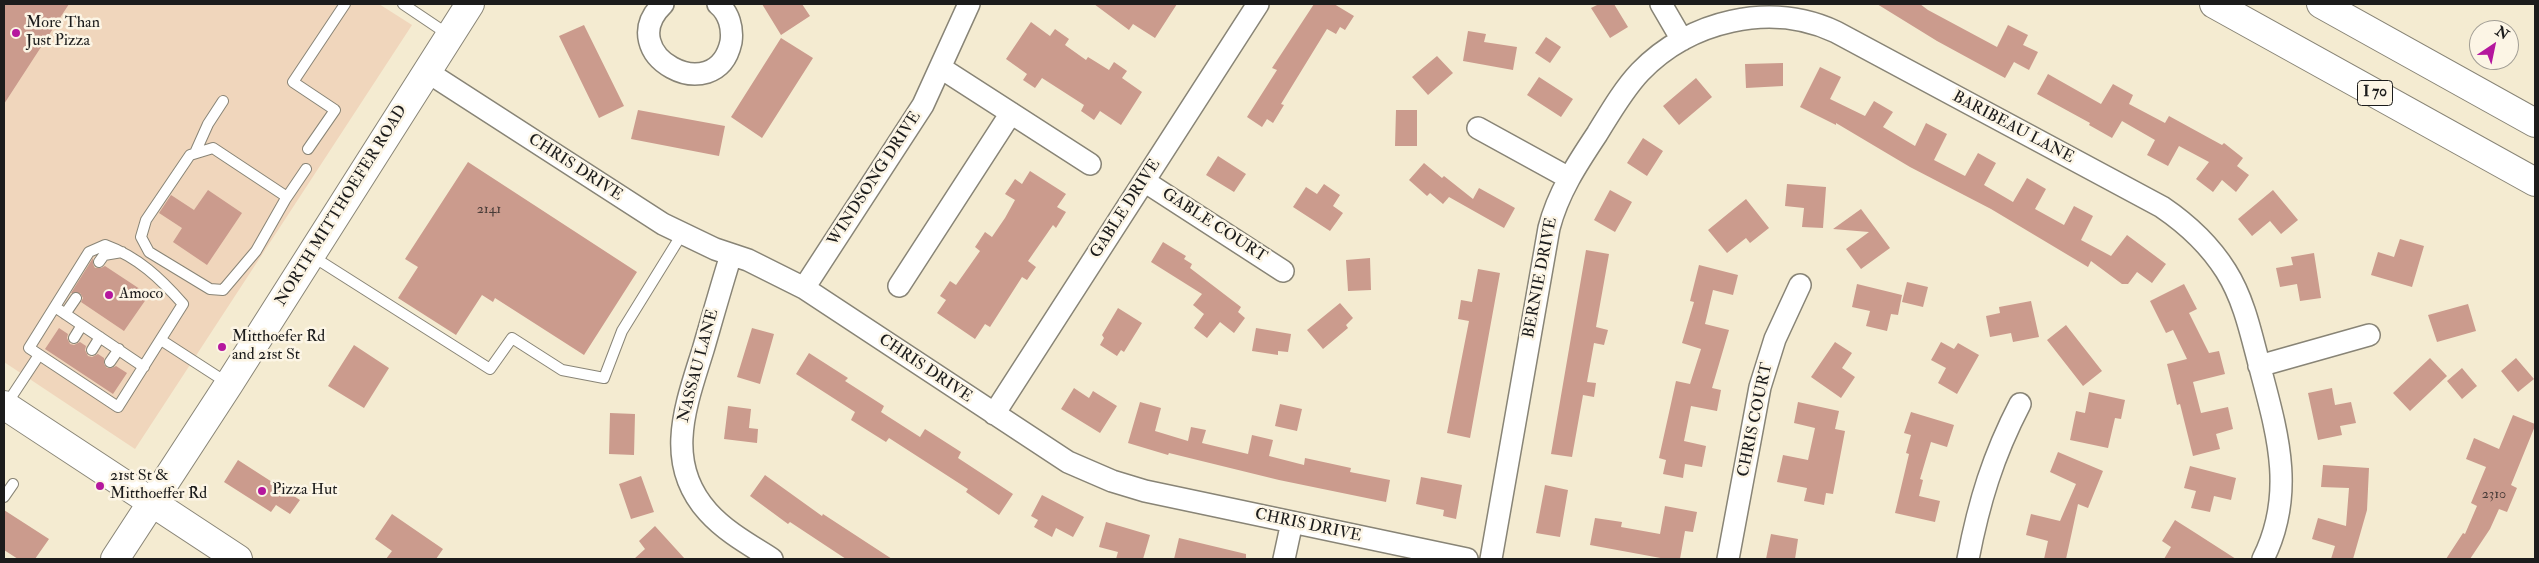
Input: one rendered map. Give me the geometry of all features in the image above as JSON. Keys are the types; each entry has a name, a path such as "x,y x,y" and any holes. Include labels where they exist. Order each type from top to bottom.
{"main road":[{"name":"NORTH MITTHOEFER ROAD","path":"116,559 470,4"},
{"name":"I 70","path":"2214,4 2535,182"},
{"path":"2321,4 2535,123"},
{"path":"4,405 152,505 238,559"}],"street":[{"path":"655,6 650,28 650,41 654,53 662,63 672,70 684,74 697,74 715,67 724,58 729,47 730,23 718,4"},
{"name":"WINDSONG DRIVE","path":"804,288 923,105 969,4"},
{"name":"GABLE DRIVE","path":"994,414 1258,4"},
{"path":"1661,4 1682,40"},
{"name":"BARIBEAU LANE","path":"1682,40 1704,29 1747,18 1785,19 1820,26 2162,207 2182,221 2206,244 2226,271 2241,300 2278,434 2282,474 2276,522 2262,559"},
{"name":"BERNIE DRIVE","path":"1491,559 1549,228 1569,178 1630,84 1657,56 1682,40"},
{"path":"941,68 1090,164"},
{"name":"CHRIS DRIVE","path":"426,71 663,224 731,255 748,260 804,288 1068,462 1112,481 1149,492 1467,559"},
{"path":"899,286 1011,113"},
{"path":"1478,128 1569,178"},
{"name":"GABLE COURT","path":"1144,181 1284,271"},
{"name":"NASSAU LANE","path":"731,255 682,420 683,461 694,491 708,512 725,529 772,559"},
{"name":"CHRIS COURT","path":"1728,559 1760,387 1774,340 1800,285"},
{"path":"2259,366 2369,336"},
{"path":"1968,559 1977,512 1990,468 2020,404"},
{"path":"1284,559 1292,522"}],"lane":[{"path":"308,149 335,110 293,82 345,4"},
{"path":"403,4 449,35"},
{"path":"196,153 208,124 223,101"},
{"path":"287,197 213,148 190,154 146,220 141,237 149,252 210,289 223,290 256,251 287,197 306,169"},
{"path":"311,256 490,369 512,338 562,370 604,378 622,331 682,234"},
{"path":"105,245 123,252 160,278 183,304 118,407 94,386 58,362 39,355 29,348 89,252 105,245"},
{"path":"99,262 104,255 123,252"},
{"path":"65,314 76,298"},
{"path":"54,307 144,366"},
{"path":"74,338 82,325"},
{"path":"92,350 100,337"},
{"path":"161,340 229,384"},
{"path":"110,362 118,350"},
{"path":"4,405 39,355"},
{"path":"4,497 13,484"}],"shaded area":[{"path":"4,4 379,4 412,25 135,449 4,362"}],"building":[{"path":"4,4 69,4 4,104"},
{"path":"762,4 802,4 810,16 781,35"},
{"path":"1094,4 1177,4 1155,38 1133,24 1129,30"},
{"path":"1314,4 1334,4 1354,16 1345,30 1340,27 1336,34 1327,29 1281,104 1284,105 1273,123 1267,119 1262,127 1247,117 1277,70 1272,68"},
{"path":"1599,4 1614,4 1628,27 1610,38 1591,8"},
{"path":"1877,4 1920,4 1997,47 2008,25 2028,35 2023,45 2038,52 2029,70 2014,62 2005,78 1937,41"},
{"path":"1031,22 1050,36 1055,29 1069,39 1065,45 1086,60 1088,57 1109,70 1114,62 1127,71 1122,78 1142,92 1121,125 1100,111 1094,120 1081,111 1084,105 1042,78 1035,88 1023,80 1027,74 1006,59"},
{"path":"584,25 624,106 599,118 559,36"},
{"path":"1468,31 1486,34 1484,42 1517,47 1513,70 1463,61"},
{"path":"1546,37 1561,47 1550,63 1535,53"},
{"path":"781,38 813,58 762,138 731,117"},
{"path":"1437,56 1453,73 1428,95 1412,77"},
{"path":"1783,63 1783,86 1746,88 1745,64"},
{"path":"1820,67 1841,77 1830,99 1865,116 1874,101 1893,112 1883,127 1915,146 1926,123 1947,134 1934,160 1965,176 1978,153 1996,163 1984,185 2013,202 2027,178 2046,189 2035,209 2064,225 2074,206 2093,216 2081,240 2111,256 2127,235 2166,264 2152,283 2137,272 2128,284 2122,284 2091,261 2088,267 1991,209 1910,167 1836,123 1836,125 1800,107"},
{"path":"2048,74 2101,104 2113,84 2133,95 2129,104 2165,123 2169,116 2222,145 2224,143 2243,158 2237,166 2249,175 2236,192 2222,180 2213,192 2196,179 2209,162 2179,146 2168,166 2147,155 2155,140 2122,121 2112,138 2089,125 2090,123 2037,94"},
{"path":"1539,77 1573,99 1561,117 1527,95"},
{"path":"1696,78 1712,97 1679,125 1663,106"},
{"path":"638,110 725,126 719,156 631,139"},
{"path":"1396,110 1417,110 1417,146 1395,146"},
{"path":"1643,138 1663,151 1647,176 1627,163"},
{"path":"1218,156 1246,174 1234,192 1206,175"},
{"path":"468,162 637,272 584,355 495,298 493,302 482,295 456,335 398,298 418,267 405,259"},
{"path":"1424,163 1473,199 1479,188 1515,208 1504,228 1449,197 1443,204 1430,193 1427,196 1409,180"},
{"path":"1030,171 1066,194 1057,207 1066,212 1056,228 1053,225 1028,261 1036,267 1027,280 1022,277 990,327 985,324 975,339 937,313 946,300 940,296 950,281 956,285 980,251 975,247 985,232 992,237 1015,200 1005,194 1015,179 1022,184"},
{"path":"1324,184 1340,195 1333,206 1343,213 1330,231 1293,207 1306,187 1317,194"},
{"path":"1787,184 1826,187 1823,228 1802,227 1804,208 1785,206"},
{"path":"208,190 242,213 207,265 173,242 182,228 159,213 171,195 194,210"},
{"path":"1610,190 1632,202 1615,232 1594,220"},
{"path":"2273,190 2298,220 2281,234 2270,221 2252,236 2238,219"},
{"path":"1746,199 1769,228 1750,243 1746,238 1727,253 1708,230"},
{"path":"1861,209 1890,248 1861,269 1846,249 1869,232 1833,229"},
{"path":"2400,239 2424,246 2412,287 2371,275 2378,252 2394,257"},
{"path":"1163,242 1186,256 1184,259 1192,264 1190,268 1241,307 1238,312 1245,318 1234,333 1220,322 1207,338 1194,328 1204,314 1193,305 1202,294 1151,262"},
{"path":"1586,250 1609,254 1596,327 1608,330 1604,345 1594,343 1587,382 1596,383 1594,397 1583,395 1572,457 1551,454"},
{"path":"2314,253 2321,298 2300,301 2297,284 2280,287 2276,268 2293,265 2291,257"},
{"name":"Amoco","path":"93,258 95,268 105,266 149,295 124,331 81,302 83,298 80,293 71,293"},
{"path":"1370,258 1371,290 1348,291 1346,260"},
{"path":"1699,265 1738,275 1733,295 1713,290 1705,324 1729,330 1712,388 1721,390 1717,411 1691,406 1684,441 1706,446 1702,467 1685,464 1683,478 1663,474 1666,460 1659,458 1676,381 1690,384 1701,349 1682,343 1694,302 1690,301"},
{"path":"1478,269 1500,273 1470,438 1447,433 1469,321 1458,319 1461,300 1472,302"},
{"path":"1907,282 1928,287 1923,307 1902,302"},
{"path":"1857,284 1902,295 1898,315 1891,314 1887,331 1866,326 1870,311 1852,307"},
{"path":"2184,284 2197,309 2189,313 2209,353 2219,351 2225,374 2193,382 2201,413 2228,407 2233,429 2216,434 2220,449 2193,456 2180,404 2177,405 2167,364 2187,359 2173,330 2166,333 2150,301"},
{"path":"2031,301 2039,337 2013,342 2011,333 1990,337 1986,316 2000,313 1999,307"},
{"path":"1340,303 1353,318 1346,325 1348,328 1323,349 1307,330"},
{"path":"2468,304 2476,331 2437,342 2428,315"},
{"path":"1118,308 1142,323 1124,352 1121,350 1117,356 1100,345 1104,338 1102,335"},
{"path":"2066,325 2102,371 2083,386 2047,340"},
{"path":"59,328 68,334 67,338 70,344 74,345 80,342 86,346 85,350 88,356 92,357 98,354 104,358 104,364 107,368 116,366 127,373 113,394 45,349"},
{"path":"752,328 774,334 760,384 737,377"},
{"path":"1256,328 1291,334 1288,352 1278,351 1278,355 1252,351"},
{"path":"1835,342 1852,353 1842,368 1855,377 1841,398 1811,377"},
{"path":"1941,342 1954,349 1958,343 1979,355 1957,394 1938,383 1946,368 1931,360"},
{"path":"354,345 389,368 364,408 328,386"},
{"path":"809,353 848,378 845,381 884,406 881,412 920,437 925,429 961,452 958,458 1013,494 999,515 966,492 968,489 889,438 886,442 851,420 855,412 796,374"},
{"path":"2430,358 2447,376 2410,411 2393,393"},
{"path":"2516,358 2534,379 2518,392 2501,371"},
{"path":"2462,368 2477,386 2462,399 2447,381"},
{"path":"1074,388 1089,398 1093,391 1117,406 1100,433 1061,409"},
{"path":"2332,388 2335,405 2351,402 2356,423 2340,426 2342,435 2318,440 2308,393"},
{"path":"2089,392 2125,400 2121,419 2115,418 2108,448 2070,440 2076,411 2085,413"},
{"path":"1140,402 1161,408 1155,431 1188,441 1191,427 1206,430 1202,443 1248,454 1252,435 1273,440 1269,456 1304,465 1305,458 1351,468 1350,472 1390,480 1386,502 1279,480 1169,453 1168,455 1128,443"},
{"path":"1798,402 1839,411 1835,429 1845,431 1833,494 1826,493 1824,505 1804,501 1807,488 1777,482 1783,455 1808,460 1815,428 1794,423"},
{"path":"1280,404 1302,409 1297,431 1275,426"},
{"path":"728,406 751,409 749,428 758,429 757,443 724,439"},
{"path":"1911,412 1954,425 1947,447 1931,442 1920,479 1923,480 1919,496 1940,501 1935,522 1895,513 1909,454 1906,453 1911,435 1904,433"},
{"path":"610,413 635,414 634,455 609,454"},
{"path":"2513,415 2535,424 2535,426 2511,485 2517,488 2507,512 2499,509 2490,529 2470,559 2446,559 2463,533 2465,534 2477,506 2471,503 2486,467 2466,459 2474,438 2499,449"},
{"path":"2058,452 2103,471 2088,508 2078,504 2066,559 2044,559 2048,541 2026,535 2031,514 2060,521 2076,484 2050,472"},
{"name":"Pizza Hut","path":"238,460 300,500 290,514 276,505 271,512 224,482"},
{"path":"2323,465 2369,468 2367,510 2353,559 2331,559 2335,546 2312,539 2318,518 2346,526 2349,488 2321,487"},
{"path":"2190,466 2236,478 2231,500 2214,496 2210,512 2191,508 2196,491 2184,488"},
{"path":"765,475 822,516 823,514 892,559 846,559 790,522 788,524 750,496"},
{"path":"641,476 654,512 631,519 619,484"},
{"path":"1421,477 1462,485 1456,519 1443,516 1444,510 1416,504"},
{"path":"1545,485 1568,490 1560,537 1536,533"},
{"path":"1042,495 1084,517 1073,537 1056,528 1052,537 1034,527 1038,520 1031,516"},
{"path":"1665,506 1697,512 1693,532 1685,531 1680,559 1666,559 1590,545 1595,518 1622,522 1621,527 1660,534"},
{"path":"4,510 49,539 35,559 18,559 4,550"},
{"path":"392,514 443,549 436,559 386,559 392,551 375,539"},
{"path":"2175,520 2236,559 2164,559 2171,547 2162,541"},
{"path":"1106,522 1150,535 1143,559 1116,559 1118,552 1099,547"},
{"path":"655,526 685,559 634,559 645,549 639,541"},
{"path":"1771,534 1798,539 1795,559 1766,559"},
{"path":"1179,538 1246,554 1246,559 1174,559"}],"place":[{"name":"More Than Just Pizza","path":"16,33"},
{"name":"Amoco","path":"109,295"},
{"name":"Mitthoefer Rd and 21st St","path":"222,347"},
{"name":"21st St & Mitthoeffer Rd","path":"100,486"},
{"name":"Pizza Hut","path":"262,491"}]}
